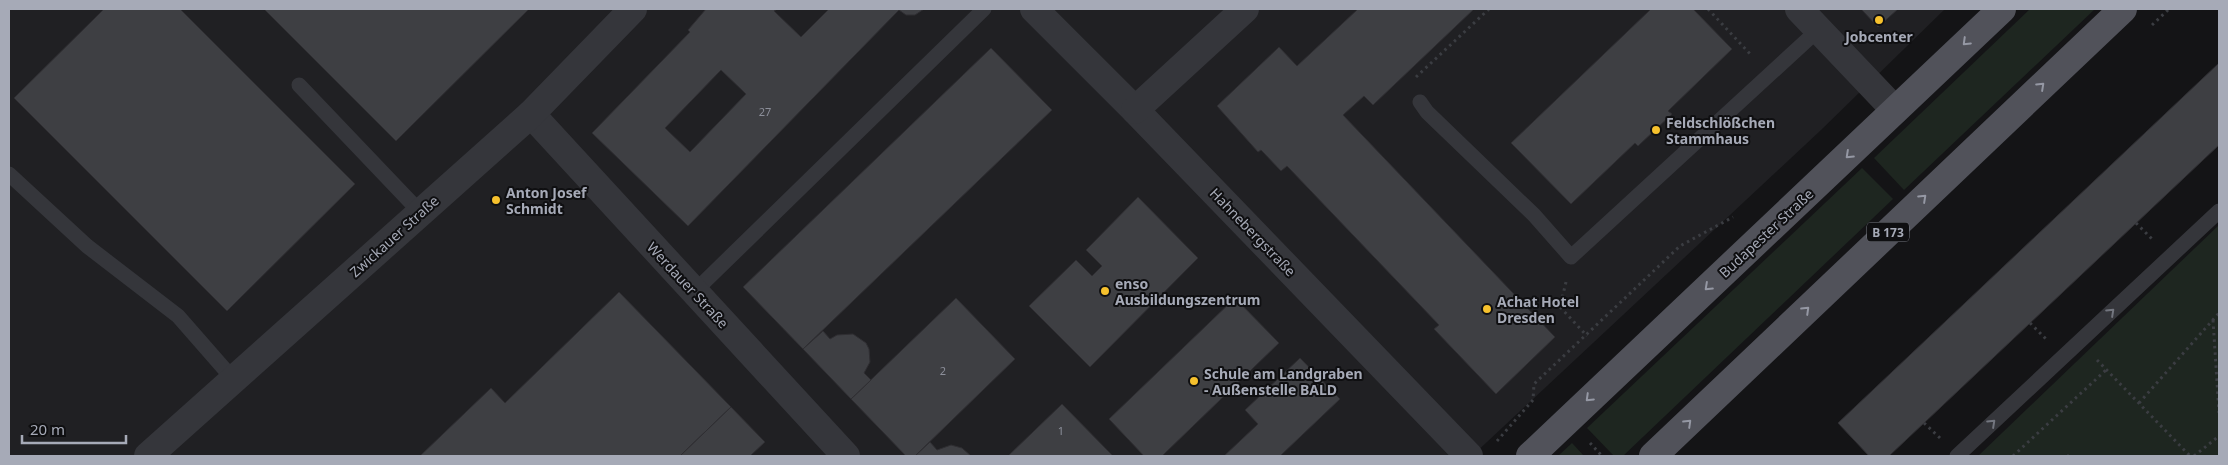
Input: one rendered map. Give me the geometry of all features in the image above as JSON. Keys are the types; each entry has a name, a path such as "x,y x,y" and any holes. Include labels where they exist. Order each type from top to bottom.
{"main road":[{"name":"Budapester Straße","path":"1530,456 2002,9"},
{"name":"B 173","path":"1653,456 2123,9"}],"street":[{"name":"Zwickauer Straße","path":"148,456 531,114 633,9"},
{"name":"Hahnebergstraße","path":"1034,9 1135,110 1469,456"},
{"path":"1135,110 1245,9"},
{"path":"1799,9 1895,110"},
{"name":"Werdauer Straße","path":"531,114 846,456"}],"lane":[{"path":"694,292 984,9"},
{"path":"1420,102 1427,112 1534,216 1571,257 1818,30"},
{"path":"299,85 421,212"},
{"path":"9,174 87,246 178,316 234,380"},
{"path":"1957,456 2219,211"}],"path":[{"path":"1420,102 1405,88 1488,9"},
{"path":"1708,9 1770,74"},
{"path":"1496,442 1533,400 1534,384 1587,336 1680,246 1735,216"},
{"path":"2136,224 2148,236"},
{"path":"1571,257 1560,307 1587,336"},
{"path":"2139,403 2219,313"},
{"path":"2213,319 2219,413"},
{"path":"2030,323 2042,335"},
{"path":"2079,342 2192,456 2219,436"},
{"path":"2013,456 2106,370"},
{"path":"1924,423 1937,435"}],"shaded area":[{"path":"9,9 1945,9 1821,130 1472,456 9,456"},
{"path":"2030,9 2095,9 1904,190 1874,158"},
{"path":"1862,168 1893,199 1623,456 1614,456 1587,428"},
{"path":"2219,225 2219,456 1978,456"},
{"path":"1572,443 1584,456 1558,456"}],"building":[{"path":"104,9 180,9 355,184 227,311 14,98"},
{"path":"264,9 529,9 396,141"},
{"path":"706,9 777,9 774,11 801,37 829,9 924,9 915,15 906,15 899,10 688,226 592,133 690,32 688,30","holes":["721,70 746,94 690,152 665,128"]},
{"path":"1358,9 1474,9 1373,105 1364,96 1343,115 1555,337 1496,394 1434,329 1439,325 1287,166 1281,171 1261,150 1258,152 1217,106 1279,47 1297,66"},
{"path":"1651,9 1693,9 1732,49 1668,111 1672,114 1638,146 1635,143 1571,204 1511,143"},
{"name":"Jobcenter","path":"1861,9 1898,9 1878,27"},
{"path":"991,48 1052,110 803,349 743,287"},
{"path":"2219,63 2219,145 1889,456 1869,456 1838,423"},
{"name":"enso Ausbildungszentrum","path":"1138,197 1198,258 1090,367 1029,306 1076,260 1092,276 1102,266 1086,250"},
{"path":"619,292 731,407 680,456 420,456 491,388 505,403"},
{"path":"956,298 1015,359 915,456 906,456 851,399"},
{"name":"Schule am Landgraben - Außenstelle BALD","path":"1235,298 1279,343 1162,456 1144,456 1109,419"},
{"path":"823,331 830,339 837,335 853,334 866,343 869,349 870,362 864,373 871,380 851,399 803,349"},
{"name":"Schule am Landgraben - Außenstelle BALD","path":"1300,358 1340,399 1280,456 1224,456 1258,424 1245,410"},
{"path":"1062,404 1113,456 1008,456"},
{"path":"731,407 765,442 750,456 680,456"},
{"path":"930,442 937,450 951,445 962,448 971,456 915,456"}],"place":[{"name":"Jobcenter","path":"1879,20"},
{"name":"Feldschlößchen Stammhaus","path":"1656,130"},
{"name":"Anton Josef Schmidt","path":"496,200"},
{"name":"enso Ausbildungszentrum","path":"1105,291"},
{"name":"Achat Hotel Dresden","path":"1487,309"},
{"name":"Schule am Landgraben - Außenstelle BALD","path":"1194,381"}]}
